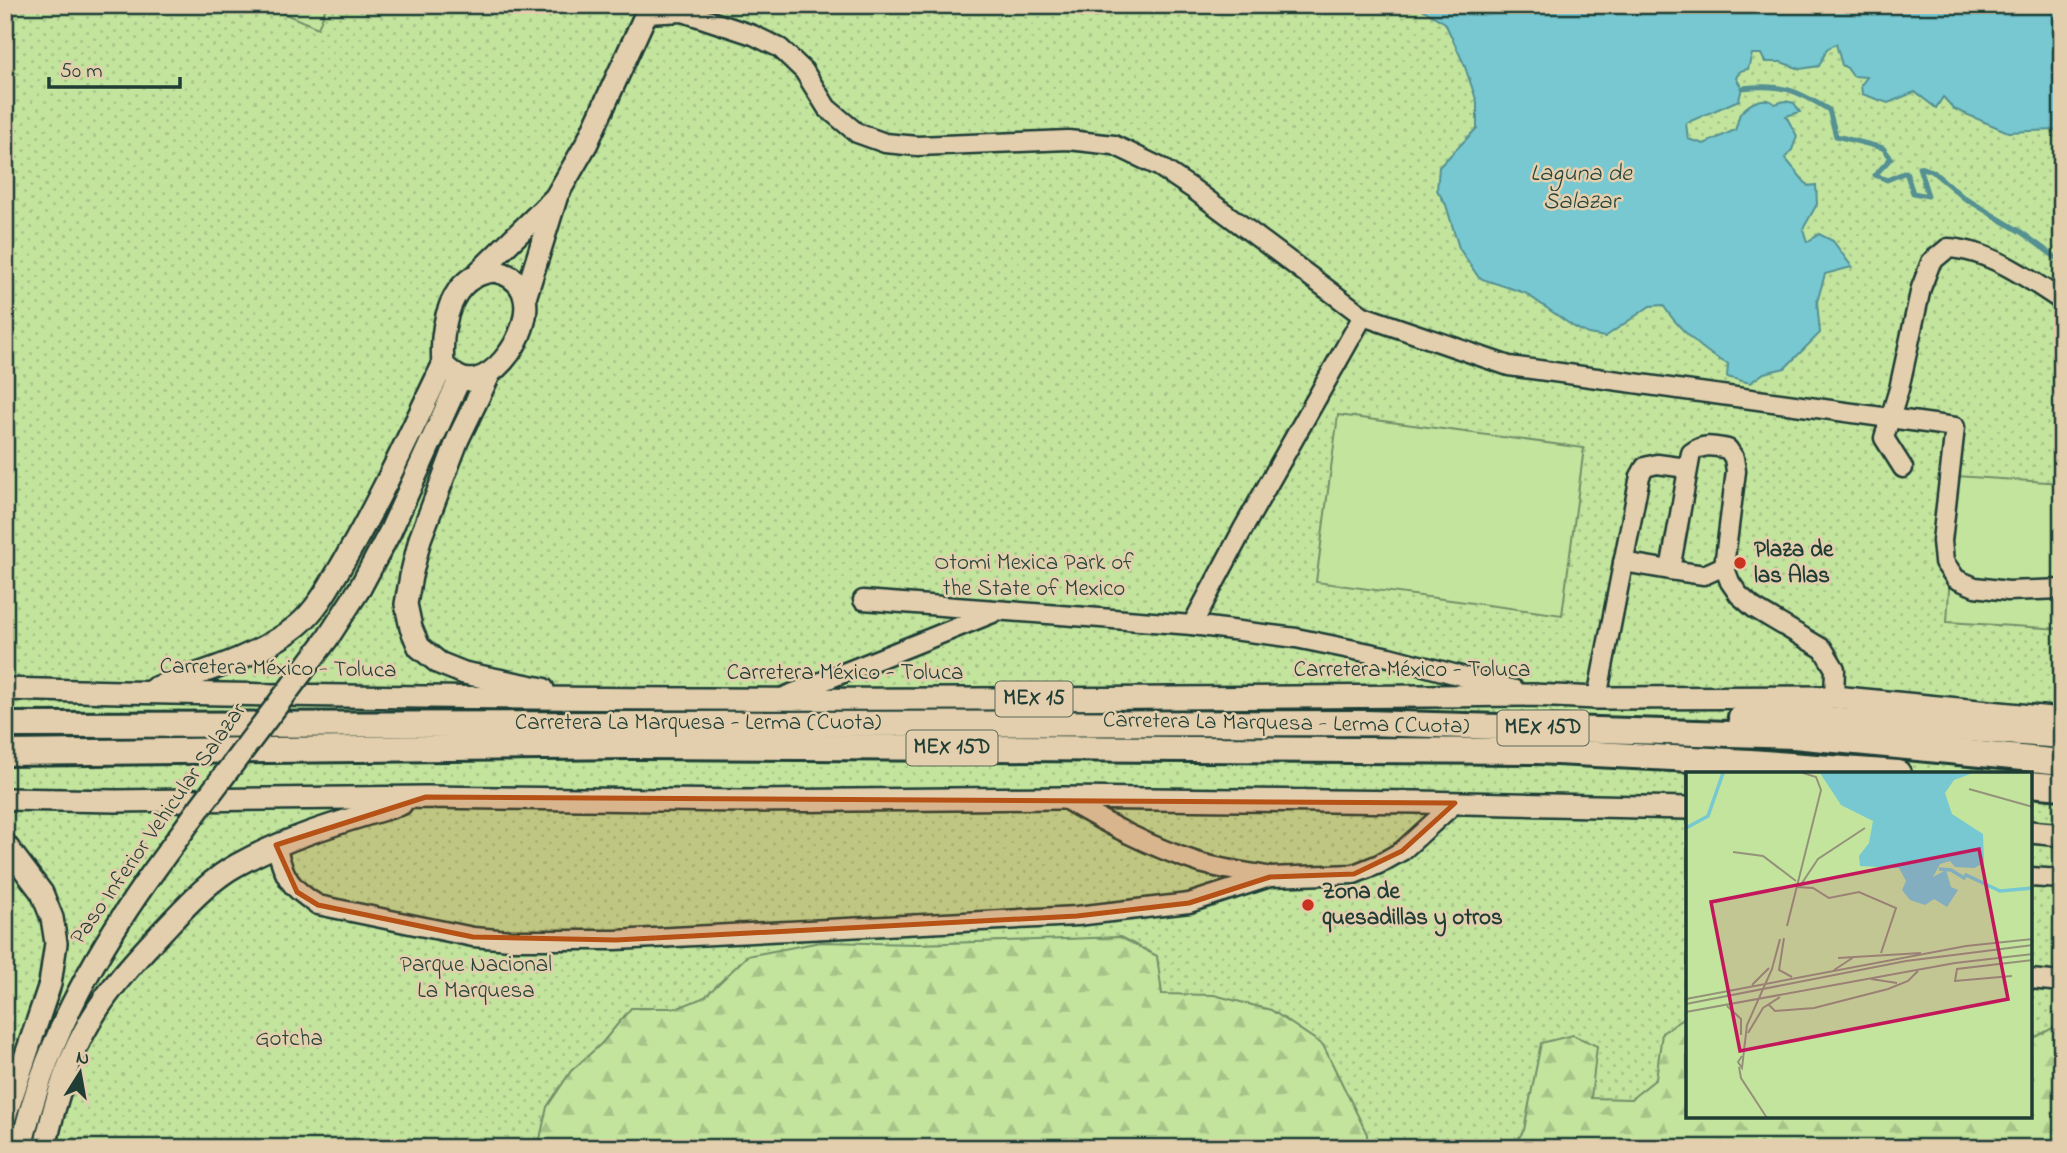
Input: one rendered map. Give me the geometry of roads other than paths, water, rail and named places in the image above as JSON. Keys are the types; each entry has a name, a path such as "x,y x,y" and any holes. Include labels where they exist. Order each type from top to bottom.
{"highway":[{"path":"1366,723 1469,712 1622,714 1826,719 2062,736"},
{"name":"Carretera La Marquesa - Lerma (Cuota)","path":"5,724 1366,723 1794,736 2062,762"},
{"name":"Carretera La Marquesa - Lerma (Cuota)","path":"5,753 617,746 1524,751 1750,762 1885,772"},
{"path":"2032,784 2062,787"}],"main road":[{"path":"443,365 460,378 474,380 490,373 504,360 521,332 526,295 557,195 587,143 648,10"},
{"path":"139,693 214,668 258,649 298,626 322,598 369,519 443,365 442,343 452,302 464,284 480,272 557,195"},
{"path":"480,272 507,273 518,280 526,295"},
{"path":"490,373 458,439 420,539 407,604 411,628 419,647 439,663 464,673 593,699"},
{"name":"Paso Inferior Vehicular Salazar","path":"21,1148 50,1054 88,972 128,908 327,639 360,589 390,532 460,378"},
{"name":"Carretera México - Toluca","path":"5,689 778,700 1531,695 1597,698 1834,697 2062,719"},
{"path":"45,1148 55,1103 69,1064 92,1018 129,970 193,898 234,866 276,845 308,832 426,797"},
{"path":"5,799 116,801 426,797 743,801 1063,798 1686,808"},
{"path":"2032,832 2062,835"},
{"path":"5,844 42,893 52,918 57,943 50,984 5,1117"}],"street":[{"path":"648,10 689,9 780,48 804,71 828,108 857,133 885,143 917,146 1068,140 1114,145 1160,167 1193,189 1363,316 1509,366 1955,427 1942,541 1944,562 1956,579 1975,587 2008,592 2062,589"},
{"path":"1903,468 1884,438 1921,288 1931,262 1941,251 1963,248 1984,256 2062,301"},
{"path":"1192,625 1363,316"},
{"path":"1670,570 1691,453 1698,447 1708,445 1728,449 1734,458 1736,471 1724,566 1730,582 1754,608 1824,649 1835,669 1834,697"},
{"path":"1597,698 1640,476 1645,467 1657,464 1687,468"},
{"path":"1623,562 1704,575 1724,566"},
{"path":"863,600 1192,625 1296,638 1376,654 1531,695"},
{"path":"778,700 1000,610"},
{"path":"1063,798 1114,829 1154,846 1199,863 1270,877 1354,874 1402,851 1455,803"},
{"path":"276,845 282,866 297,892 318,905 473,937 512,940 616,940 1077,916 1189,903 1270,877"},
{"path":"2032,877 2062,879"},
{"path":"2032,979 2062,982"}],"water":[{"name":"Laguna de Salazar","path":"1415,5 2062,5 2062,126 2057,130 2008,132 1954,109 1943,97 1936,108 1915,92 1888,103 1862,94 1861,85 1867,77 1853,76 1842,65 1836,44 1827,49 1819,66 1800,69 1781,62 1765,62 1761,54 1752,54 1748,69 1740,71 1736,78 1742,88 1739,100 1686,123 1688,139 1704,144 1735,130 1740,114 1761,100 1775,104 1785,101 1794,103 1800,112 1786,116 1797,136 1792,150 1785,158 1808,186 1816,185 1817,204 1803,229 1807,242 1819,234 1833,241 1852,267 1825,274 1817,302 1820,333 1785,368 1764,373 1750,383 1727,377 1728,364 1692,339 1663,305 1650,306 1605,337 1588,334 1574,327 1525,293 1479,278 1459,248 1446,205 1437,190 1439,167 1477,128 1477,102 1464,64 1445,23"}],"waterway":[{"path":"1742,88 1778,88 1807,97 1829,110 1836,136 1883,148 1891,158 1875,175 1887,180 1906,172 1913,193 1928,196 1919,167 1932,171 1963,197 2021,232 2062,262"}],"place":[{"name":"Plaza de las Alas","path":"1740,563"},
{"name":"Zona de quesadillas y otros","path":"1308,905"}],"park label":[{"name":"Otomi Mexica Park of the State of Mexico","path":"1034,576"},
{"name":"Parque Nacional La Marquesa","path":"476,978"},
{"name":"Gotcha","path":"289,1039"}]}
